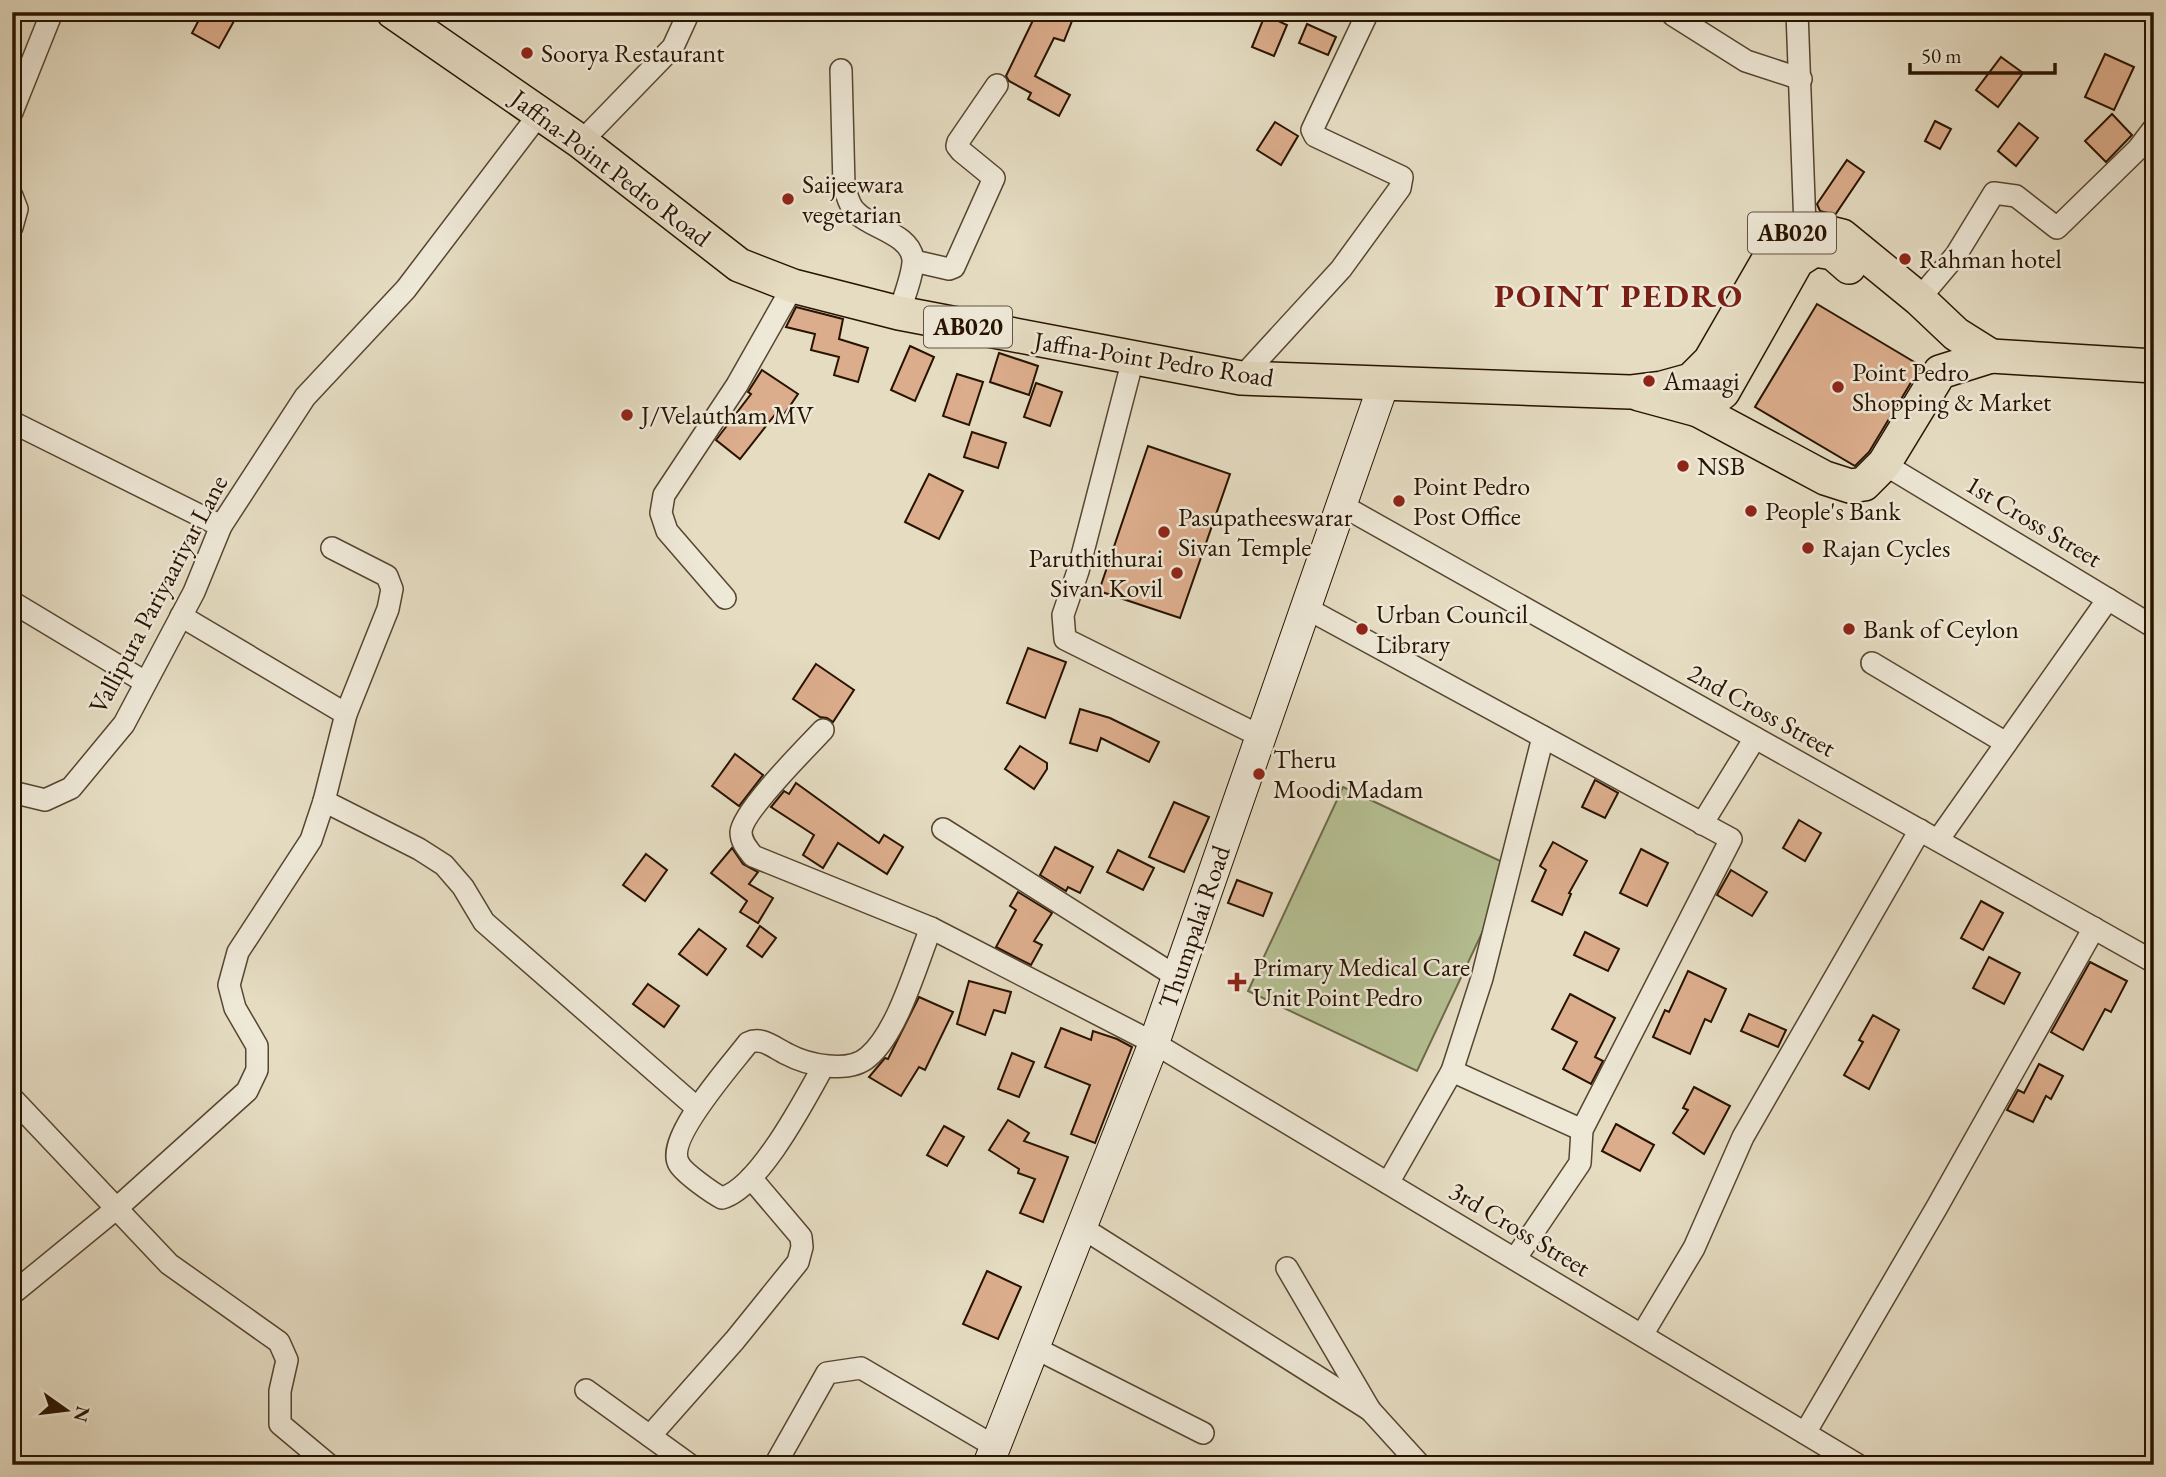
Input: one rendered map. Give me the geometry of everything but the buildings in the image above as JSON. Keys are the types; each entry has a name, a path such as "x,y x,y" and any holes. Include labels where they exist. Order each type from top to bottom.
{"main road":[{"name":"Jaffna-Point Pedro Road","path":"393,12 580,142 739,265 793,286 899,313 1241,378 1630,392 1662,388 1690,380 1710,360 1781,238 1805,227 1842,236 1919,299 1956,334 1991,356"},
{"name":"Jaffna-Point Pedro Road","path":"1698,410 1723,392 1797,261 1814,250 1833,253 1941,348 1991,356 2154,366"},
{"name":"Jaffna-Point Pedro Road","path":"1630,392 1698,410 1825,478 1850,486 1864,484 1884,464 1940,372 1991,356"}],"street":[{"path":"12,112 51,12"},
{"path":"580,142 673,47 689,12"},
{"path":"1241,378 1341,269 1401,188 1402,177 1315,136 1312,130 1368,12"},
{"path":"1797,12 1805,227"},
{"path":"1673,15 1746,61 1801,79"},
{"path":"841,70 844,186 848,200 855,213 903,242 914,261 899,313"},
{"path":"914,261 948,269 954,267 994,178 957,146 997,85"},
{"name":"Vallipura Pariyaariyar Lane","path":"12,792 45,800 71,789 124,724 194,592 221,526 305,397 406,289 540,113"},
{"path":"1919,299 1956,255 1994,193 2016,195 2057,228 2138,149 2154,128"},
{"path":"12,196 17,209 12,227"},
{"path":"725,598 667,531 661,513 664,495 737,385 793,286"},
{"path":"1133,359 1063,615 1065,639 1260,736"},
{"name":"Thumpalai Road","path":"991,1455 1154,1043 1384,383"},
{"path":"12,422 221,526"},
{"name":"1st Cross Street","path":"1884,464 2154,627"},
{"name":"2nd Cross Street","path":"1343,506 2154,962"},
{"path":"12,1294 117,1208 247,1091 257,1070 257,1046 235,1008 229,985 238,952 311,840 346,714 388,609 391,589 387,576 332,548"},
{"path":"1642,1335 1694,1248 1743,1137 1929,835 2006,743 2108,599"},
{"path":"12,602 145,682"},
{"path":"1306,608 1731,839 1583,1130 1580,1163 1515,1259"},
{"path":"181,616 346,714"},
{"path":"1872,663 2006,743"},
{"name":"3rd Cross Street","path":"823,730 770,786 741,828 742,841 753,856 931,928 1154,1043 1858,1465"},
{"path":"1388,1183 1452,1071 1482,978 1544,737"},
{"path":"1702,824 1755,738"},
{"path":"324,801 419,849 444,865 463,887 484,922 697,1108"},
{"path":"943,829 1177,977"},
{"path":"823,1067 790,1126 751,1178 732,1195 722,1198 679,1164 676,1155 678,1145 697,1108 748,1043 754,1040 765,1042 789,1056 823,1067 867,1059 891,1029 931,928"},
{"path":"1805,1433 1937,1207 2094,928"},
{"path":"1452,1071 1583,1130"},
{"path":"12,1098 169,1265 279,1342 287,1360 280,1391 280,1424 330,1465"},
{"path":"650,1436 735,1340 798,1262 802,1247 801,1237 751,1178"},
{"path":"1081,1227 1370,1410"},
{"path":"1287,1268 1370,1410 1420,1465"},
{"path":"1033,1347 1203,1433"},
{"path":"775,1465 827,1373 861,1368 991,1455"},
{"path":"586,1390 690,1465"}],"green space":[{"path":"1343,787 1513,867 1417,1071 1248,991"}],"place":[{"name":"Soorya Restaurant","path":"527,53"},
{"name":"Saijeewara vegetarian","path":"788,199"},
{"name":"Rahman hotel","path":"1905,259"},
{"name":"Amaagi","path":"1649,381"},
{"name":"Point Pedro Shopping & Market","path":"1838,387"},
{"name":"J/Velautham MV","path":"627,415"},
{"name":"NSB","path":"1683,466"},
{"name":"Point Pedro Post Office","path":"1399,501"},
{"name":"People's Bank","path":"1751,511"},
{"name":"Pasupatheeswarar Sivan Temple","path":"1164,532"},
{"name":"Rajan Cycles","path":"1808,548"},
{"name":"Paruthithurai Sivan Kovil","path":"1177,573"},
{"name":"Urban Council Library","path":"1362,629"},
{"name":"Bank of Ceylon","path":"1849,629"},
{"name":"Theru Moodi Madam","path":"1259,774"},
{"name":"Primary Medical Care Unit Point Pedro","path":"1237,982"}],"district":[{"name":"POINT PEDRO","path":"1619,295"}]}
